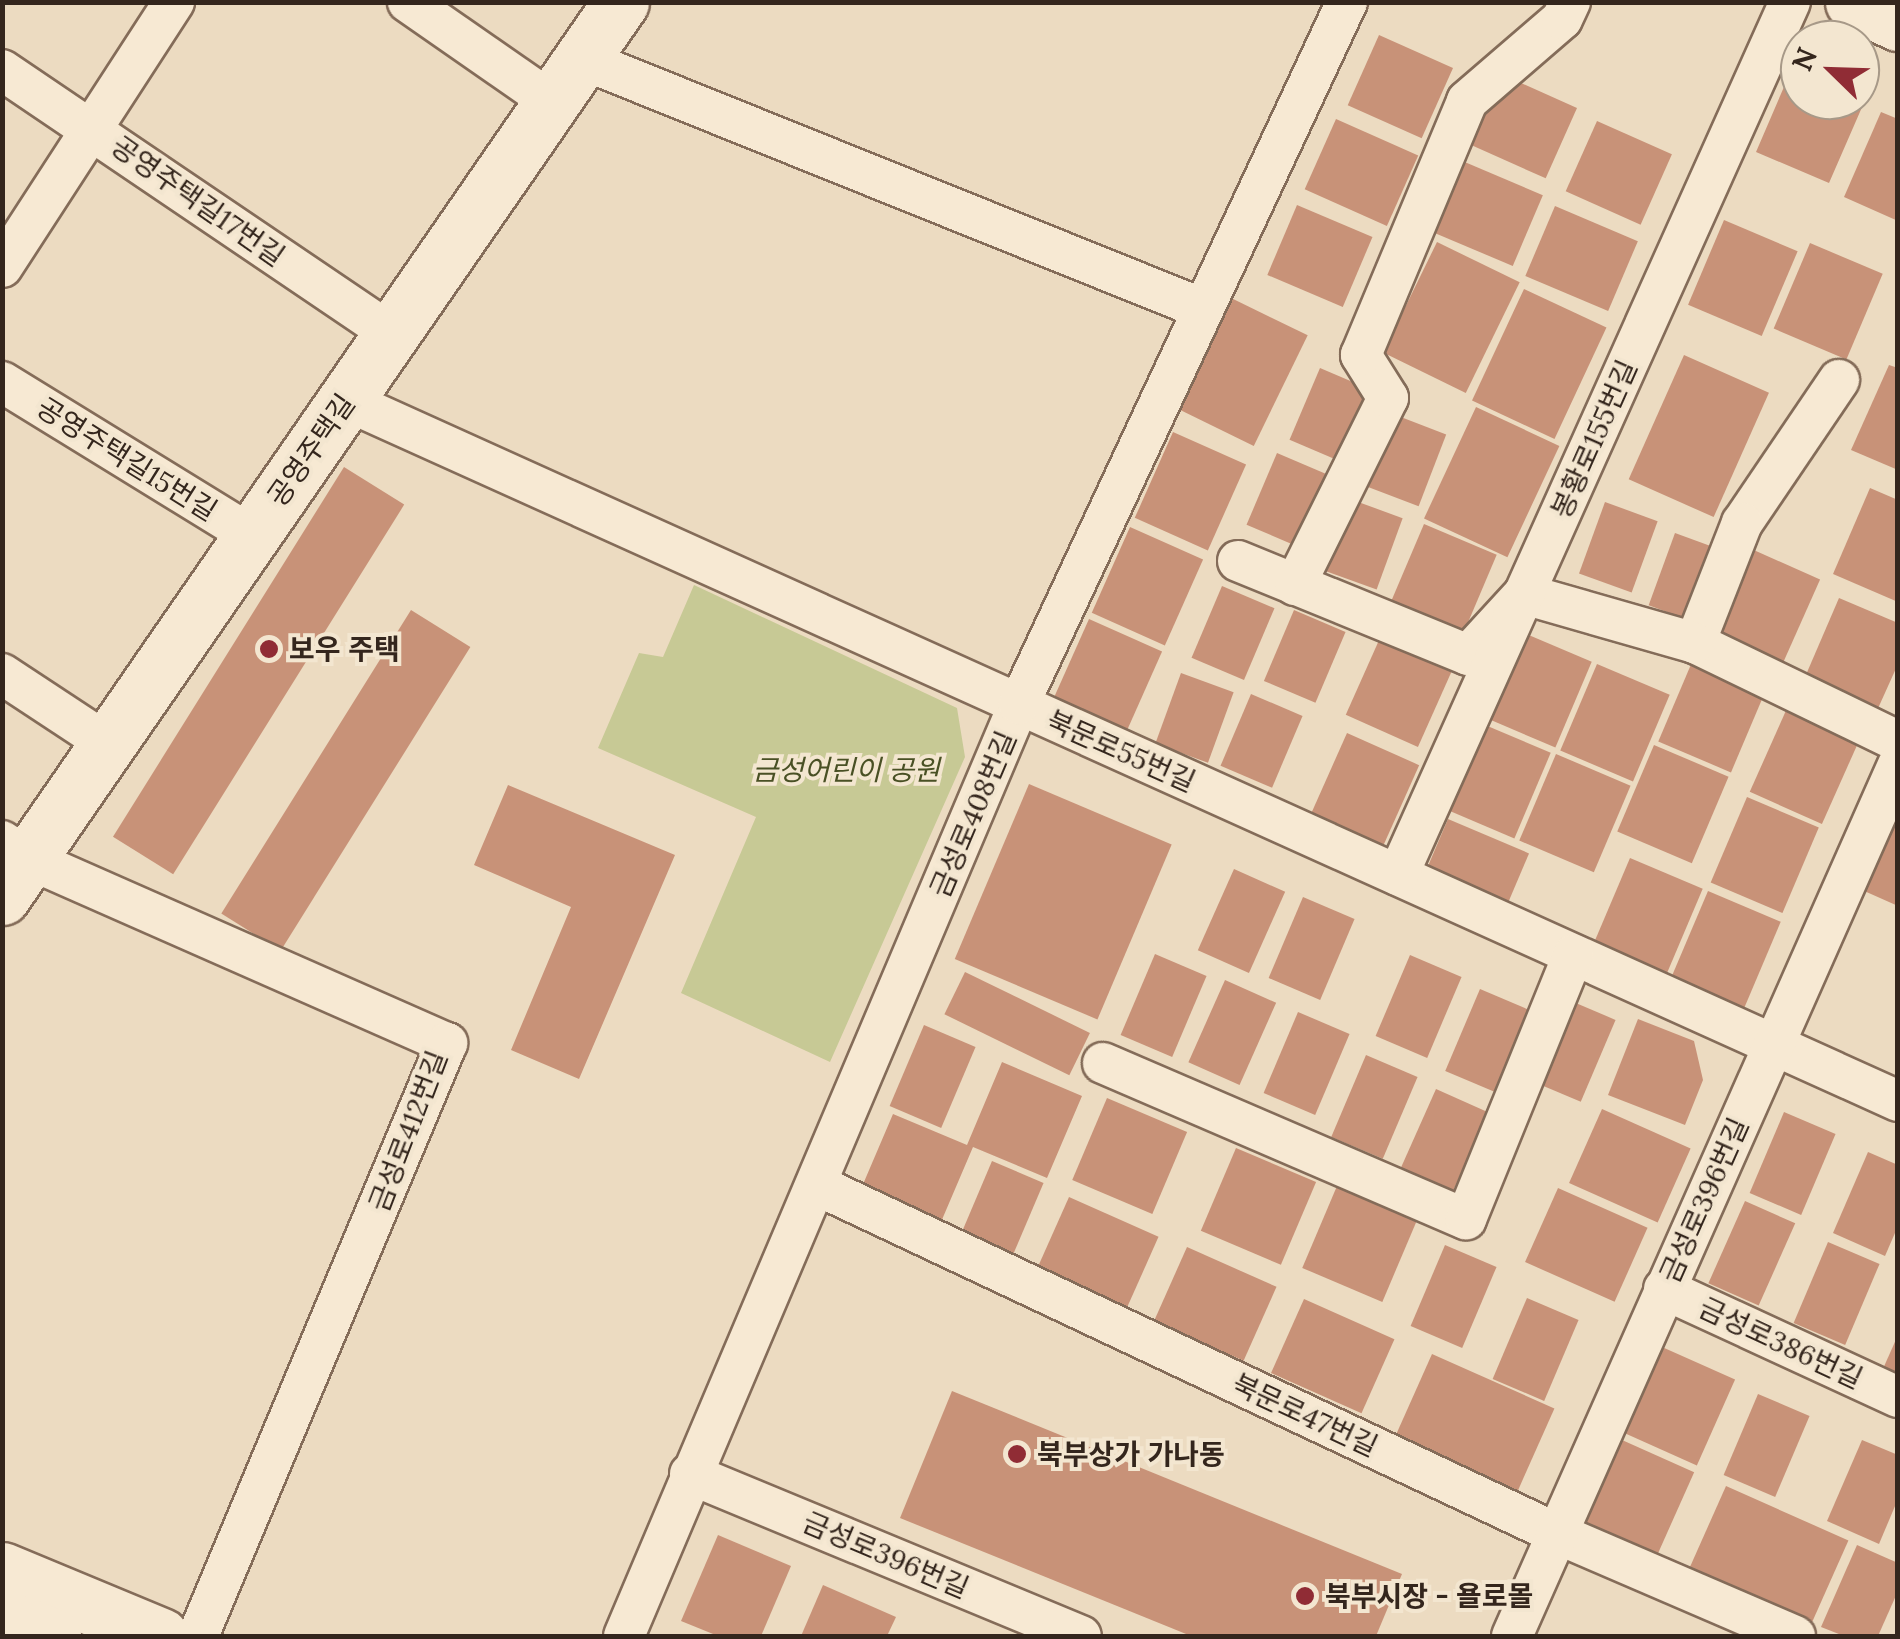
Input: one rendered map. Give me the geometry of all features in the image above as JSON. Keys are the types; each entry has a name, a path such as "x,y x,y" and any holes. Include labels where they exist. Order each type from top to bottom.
{"street":[{"path":"2,267 174,2"},
{"path":"408,2 567,80 1203,309"},
{"name":"공영주택길","path":"11,866 108,744 620,2"},
{"name":"금성로408번길","path":"624,1636 690,1474 819,1186 1019,704 1347,2"},
{"path":"1295,584 1388,398 1360,355 1467,101 1562,18 1570,2"},
{"name":"봉황로155번길","path":"1398,876 1790,2"},
{"path":"1853,2 1898,23"},
{"name":"공영주택길17번길","path":"2,70 392,334"},
{"path":"1696,643 1742,523 1839,380"},
{"name":"공영주택길15번길","path":"2,382 252,536"},
{"name":"북문로55번길","path":"345,400 1898,1101"},
{"path":"1238,561 1468,655 1524,594 1696,643 1898,740"},
{"path":"2,674 108,744"},
{"name":"금성로396번길","path":"1512,1636 1774,1045 1888,812 1898,765"},
{"name":"금성로412번길","path":"11,866 447,1044 198,1636"},
{"path":"1103,1063 1466,1219 1573,955"},
{"name":"북문로47번길","path":"819,1186 1558,1534 1795,1636"},
{"name":"금성로386번길","path":"1664,1289 1898,1397"},
{"name":"금성로396번길","path":"690,1474 1081,1636"},
{"path":"2,1570 162,1636"},
{"path":"2,1616 53,1636"}],"green space":[{"name":"금성어린이 공원","path":"694,585 957,708 965,757 830,1062 681,993 756,817 598,748 639,653 663,657"}],"building":[{"path":"1379,35 1453,68 1422,138 1348,105"},
{"path":"1503,75 1577,108 1546,178 1472,145"},
{"path":"1780,96 1780,120 1856,120 1829,183 1756,152"},
{"path":"1880,114 1898,119 1898,221 1844,197"},
{"path":"1336,119 1418,156 1387,226 1305,189"},
{"path":"1597,121 1672,154 1641,225 1566,191"},
{"path":"1460,160 1543,195 1513,266 1430,231"},
{"path":"1297,205 1372,237 1343,307 1267,275"},
{"path":"1555,206 1638,241 1608,311 1525,276"},
{"path":"1724,220 1798,251 1762,336 1688,305"},
{"path":"1437,242 1520,282 1466,393 1383,353"},
{"path":"1810,243 1883,274 1846,359 1774,329"},
{"path":"1524,289 1606,327 1554,439 1472,400"},
{"path":"1225,295 1308,335 1254,446 1171,406"},
{"path":"1684,355 1769,393 1714,517 1629,479"},
{"path":"1889,365 1898,368 1898,470 1851,450"},
{"path":"1320,368 1372,390 1341,462 1290,440"},
{"path":"1476,407 1559,446 1507,557 1424,518"},
{"path":"1393,414 1446,434 1419,506 1365,486"},
{"path":"1173,432 1246,465 1208,550 1135,518"},
{"path":"1277,453 1329,475 1298,547 1247,525"},
{"name":"보우 주택","path":"344,467 404,505 173,874 113,837"},
{"path":"1870,488 1898,500 1898,602 1833,574"},
{"path":"1350,499 1403,518 1377,590 1324,570"},
{"path":"1605,502 1658,521 1632,593 1579,573"},
{"path":"1424,524 1497,555 1460,640 1388,610"},
{"path":"1130,527 1203,560 1165,645 1092,613"},
{"path":"1675,533 1728,552 1701,625 1649,605"},
{"path":"1747,547 1820,580 1782,665 1709,633"},
{"path":"1222,586 1274,608 1244,680 1192,658"},
{"path":"1839,598 1898,623 1898,664 1875,715 1802,684"},
{"name":"보우 주택","path":"411,610 470,647 281,951 221,914"},
{"path":"1294,610 1346,632 1315,703 1264,681"},
{"path":"1089,619 1162,652 1124,737 1051,705"},
{"path":"1384,629 1456,661 1418,747 1346,715"},
{"path":"1519,631 1592,662 1555,747 1483,717"},
{"path":"1695,655 1768,686 1731,772 1658,742"},
{"path":"1597,664 1670,695 1633,781 1560,751"},
{"path":"1181,673 1234,692 1208,763 1155,743"},
{"path":"1251,694 1303,716 1272,788 1221,766"},
{"path":"1788,706 1860,738 1822,824 1750,792"},
{"path":"1478,722 1551,753 1514,838 1442,808"},
{"path":"1347,733 1419,765 1381,850 1309,818"},
{"path":"1654,745 1729,777 1692,863 1617,832"},
{"path":"1556,754 1631,786 1594,872 1519,841"},
{"path":"1029,784 1172,845 1097,1019 955,959"},
{"path":"508,785 675,855 579,1079 511,1050 571,907 474,865"},
{"path":"1747,797 1819,827 1782,913 1711,883"},
{"path":"1448,819 1529,853 1507,905 1426,871"},
{"path":"1894,821 1898,822 1898,906 1862,890"},
{"path":"1630,858 1703,889 1666,975 1593,945"},
{"path":"1234,869 1285,892 1249,973 1198,950"},
{"path":"1708,891 1781,922 1744,1008 1671,978"},
{"path":"1303,897 1355,919 1320,1000 1269,978"},
{"path":"1155,954 1207,976 1172,1057 1121,1035"},
{"path":"1410,955 1462,977 1427,1058 1376,1036"},
{"path":"965,972 1090,1033 1069,1075 944,1014"},
{"path":"1225,980 1276,1003 1240,1085 1188,1062"},
{"path":"1480,989 1532,1011 1497,1093 1445,1071"},
{"path":"1564,998 1616,1020 1581,1102 1529,1080"},
{"path":"1298,1012 1350,1034 1315,1115 1264,1093"},
{"path":"1638,1019 1694,1041 1703,1080 1685,1125 1608,1095"},
{"path":"924,1025 976,1047 941,1128 890,1106"},
{"path":"1366,1055 1418,1077 1383,1159 1331,1137"},
{"path":"1002,1062 1082,1096 1047,1178 973,1147 938,1229 858,1196 893,1114 967,1145"},
{"path":"1436,1089 1488,1112 1452,1193 1400,1170"},
{"path":"1107,1098 1187,1132 1152,1214 1072,1180"},
{"path":"1602,1109 1691,1148 1658,1222 1569,1183"},
{"path":"1784,1112 1836,1134 1801,1215 1750,1193"},
{"path":"1236,1148 1316,1182 1281,1265 1201,1231"},
{"path":"1868,1152 1898,1165 1898,1226 1885,1256 1833,1233"},
{"path":"992,1161 1044,1183 1009,1265 957,1243"},
{"path":"1337,1186 1417,1220 1382,1302 1302,1268"},
{"path":"1558,1188 1648,1228 1615,1302 1525,1262"},
{"path":"1069,1197 1159,1237 1126,1311 1036,1271"},
{"path":"1745,1201 1795,1223 1759,1306 1708,1283"},
{"path":"1828,1242 1880,1264 1845,1345 1794,1323"},
{"path":"1445,1245 1497,1267 1462,1348 1411,1326"},
{"path":"1187,1247 1277,1287 1244,1361 1154,1321"},
{"path":"1527,1298 1579,1320 1544,1401 1493,1379"},
{"path":"1304,1299 1394,1339 1361,1413 1271,1373"},
{"path":"1898,1335 1898,1377 1882,1371"},
{"path":"1662,1347 1735,1380 1697,1465 1624,1433"},
{"path":"1432,1354 1554,1409 1516,1494 1394,1440"},
{"name":"북부상가 가나동","path":"952,1391 1402,1574 1376,1636 1191,1636 900,1518"},
{"path":"1758,1394 1810,1416 1775,1497 1724,1475"},
{"path":"1622,1440 1694,1472 1656,1558 1584,1526"},
{"path":"1862,1440 1898,1455 1898,1499 1879,1544 1827,1521"},
{"path":"1726,1486 1848,1541 1811,1625 1688,1571"},
{"path":"718,1535 791,1566 761,1636 718,1636 681,1621"},
{"path":"1857,1545 1898,1563 1898,1591 1878,1636 1844,1636 1821,1627"},
{"path":"823,1585 896,1617 887,1636 801,1636"}],"place":[{"name":"보우 주택","path":"269,649"},
{"name":"북부상가 가나동","path":"1017,1454"},
{"name":"북부시장 - 욜로몰","path":"1305,1596"}]}
